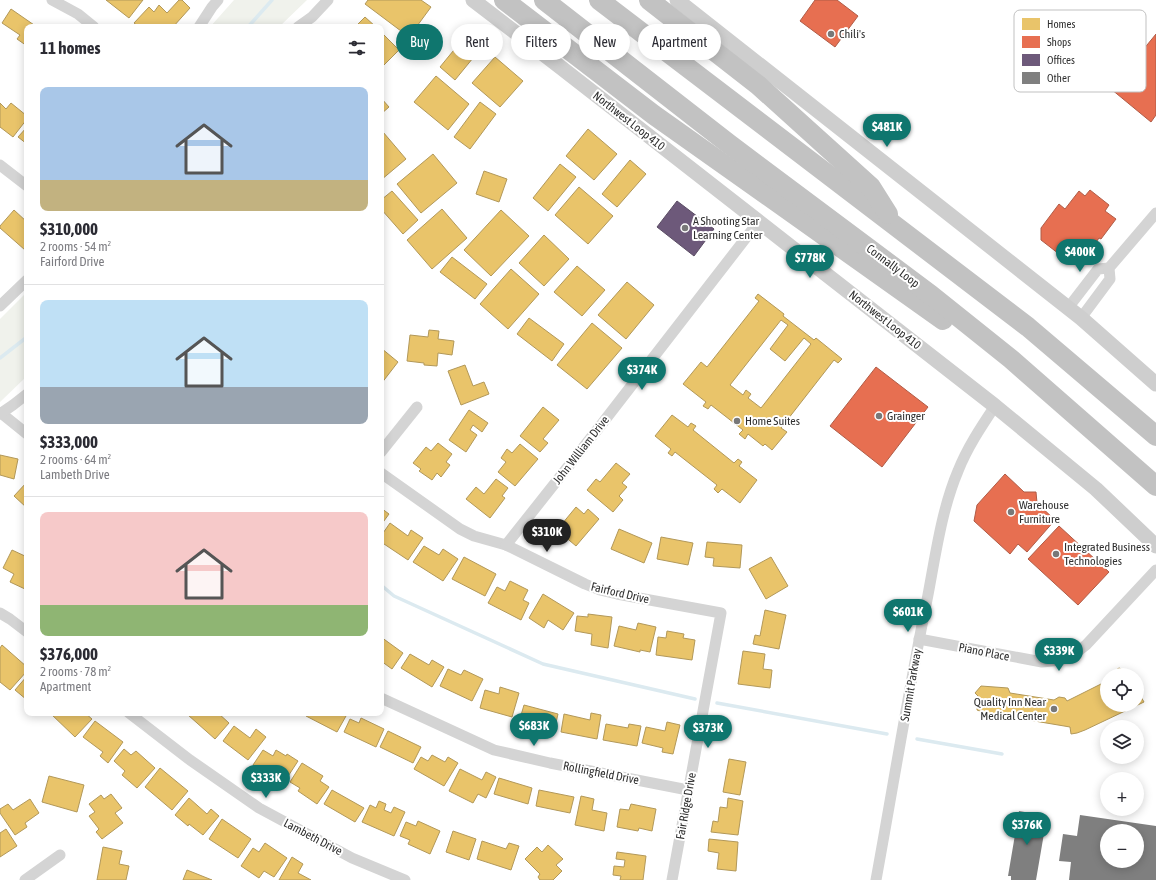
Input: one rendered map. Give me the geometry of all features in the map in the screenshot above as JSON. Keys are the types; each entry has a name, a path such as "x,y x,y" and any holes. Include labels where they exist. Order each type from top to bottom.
{"highway":[{"path":"504,0 654,115 1070,411"},
{"name":"Connally Loop","path":"544,0 728,144 931,295 1011,359 1156,486"},
{"path":"599,0 1028,327 1156,436"},
{"path":"649,0 758,85 871,187 895,226"}],"main road":[{"name":"Northwest Loop 410","path":"473,0 995,406 1096,489 1156,546"},
{"path":"677,0 1081,318 1156,384"}],"street":[{"path":"52,0 78,14 90,24"},
{"path":"201,24 218,0"},
{"path":"302,24 312,17 328,0"},
{"path":"0,165 24,184"},
{"path":"1068,308 1098,269 1109,268 1156,213"},
{"name":"John William Drive","path":"506,545 606,419 759,221"},
{"path":"1081,318 1110,279 1109,268"},
{"path":"0,306 24,283"},
{"path":"24,396 0,414 24,432"},
{"name":"Summit Parkway","path":"876,880 919,639 948,498 957,472 969,447 995,406"},
{"path":"384,448 417,407"},
{"name":"Fairford Drive","path":"384,475 460,529 474,536 506,545 585,584 600,590 721,613"},
{"name":"Piano Place","path":"919,639 1042,662 1059,661 1075,654 1086,645 1156,570"},
{"path":"0,613 24,630"},
{"name":"Fair Ridge Drive","path":"672,880 721,613"},
{"name":"Rollingfield Drive","path":"384,699 494,750 550,763 688,790"},
{"name":"Lambeth Drive","path":"134,716 190,760 259,808 352,858 405,880"},
{"path":"25,880 60,855"}],"shaded area":[{"path":"234,0 307,0 282,24 213,24"},
{"path":"24,295 24,379 0,402 0,319"}],"building: Homes":[{"path":"106,0 143,0 129,18"},
{"path":"179,0 182,0 190,8 176,24 134,23 149,7 154,12 159,5 167,13"},
{"path":"368,0 421,0 431,7 419,24 396,24 396,27 365,4"},
{"path":"11,9 33,24 24,24 24,44 17,39 20,35 2,23"},
{"path":"365,17 373,24 358,24"},
{"path":"384,35 396,47 396,53 384,65"},
{"path":"451,54 451,60 471,60 455,80 440,67"},
{"path":"492,60 498,60 523,81 500,107 472,83"},
{"path":"436,76 469,104 448,130 414,102"},
{"path":"384,101 389,107 384,111"},
{"path":"480,102 496,114 470,149 454,137"},
{"path":"0,103 6,109 11,103 24,114 24,123 13,137 0,127"},
{"path":"588,129 617,154 594,180 566,156"},
{"path":"24,130 24,142 18,137"},
{"path":"384,133 406,159 384,177"},
{"path":"433,154 457,183 421,213 397,184"},
{"path":"630,160 646,174 617,207 602,194"},
{"path":"560,164 576,177 548,211 533,198"},
{"path":"484,171 507,179 499,202 476,194"},
{"path":"579,187 613,216 588,244 555,215"},
{"path":"392,191 418,220 403,234 384,212 384,198"},
{"path":"442,209 467,238 432,269 407,240"},
{"path":"14,210 24,219 24,249 0,228 0,226"},
{"path":"501,210 529,236 491,276 464,250"},
{"path":"544,235 569,259 544,286 519,263"},
{"path":"452,257 487,284 475,299 440,272"},
{"path":"577,266 605,290 582,316 554,292"},
{"path":"511,269 539,294 508,329 480,304"},
{"path":"627,282 654,305 626,339 598,315"},
{"path":"758,294 814,340 816,338 842,359 838,363 834,360 781,428 787,432 772,450 765,444 763,446 748,434 745,439 739,434 743,430 711,405 708,409 703,406 706,402 683,384 701,362 707,367 759,301 755,298","holes":["781,320 788,325 770,349 785,361 804,338 811,344 761,408 748,398 751,394 746,390 743,395 730,385"]},
{"path":"529,318 564,344 552,361 517,334"},
{"path":"592,323 622,348 587,389 557,365"},
{"path":"429,330 439,331 438,339 454,341 452,355 438,353 437,366 407,361 410,335 428,337"},
{"path":"384,350 398,362 384,380"},
{"path":"465,365 473,386 484,382 489,394 461,405 448,371"},
{"path":"543,407 559,420 543,439 548,443 540,452 520,436"},
{"path":"469,410 488,423 482,432 473,425 470,430 477,435 466,452 449,440"},
{"path":"672,415 688,427 691,423 696,426 693,430 734,463 738,459 742,462 739,466 757,480 740,503 722,489 718,493 714,489 717,485 675,452 672,456 668,453 671,449 655,436"},
{"path":"438,443 452,454 446,462 450,465 441,477 437,473 432,480 419,471 421,469 413,463 426,447 431,451"},
{"path":"520,444 538,459 515,486 498,472 506,462 501,458 507,449 512,453"},
{"path":"0,455 18,459 14,479 0,475"},
{"path":"616,463 630,474 622,483 627,487 619,496 623,500 613,512 587,490 596,479 600,482"},
{"path":"496,479 508,488 502,496 505,498 490,518 466,499 476,487 484,494"},
{"path":"24,485 24,505 14,496"},
{"path":"576,507 584,514 588,509 599,519 576,546 557,530"},
{"path":"384,510 389,514 384,521"},
{"path":"390,523 408,536 411,530 423,538 408,560 384,544 384,532"},
{"path":"619,529 652,543 644,563 611,549"},
{"path":"661,537 693,543 688,565 657,559"},
{"path":"707,542 742,545 740,568 713,566 714,558 705,557"},
{"path":"424,546 439,555 443,549 458,559 443,581 413,562"},
{"path":"12,550 24,556 24,589 10,582 14,574 3,568"},
{"path":"464,557 496,574 485,596 452,579"},
{"path":"771,557 788,586 766,599 749,569"},
{"path":"510,581 528,590 523,600 529,603 521,620 488,603 497,587 505,591"},
{"path":"543,594 574,613 563,630 548,620 544,628 529,618"},
{"path":"765,610 786,615 779,649 753,644 755,635 760,636"},
{"path":"588,614 612,617 608,648 591,645 592,634 575,631 577,616 588,617"},
{"path":"638,623 656,627 650,652 640,650 640,652 614,646 619,626 636,630"},
{"path":"667,631 684,634 683,638 695,640 692,660 656,655 658,637 666,638"},
{"path":"384,639 403,653 392,669 384,663"},
{"path":"2,645 24,664 24,674 10,690 0,682 0,648"},
{"path":"743,651 765,654 763,669 772,670 770,688 738,684"},
{"path":"410,654 429,665 432,660 444,667 432,687 401,668"},
{"path":"448,669 461,675 464,670 483,679 472,701 440,686"},
{"path":"24,680 24,698 15,690"},
{"name":"Quality Inn Near Medical Center","path":"1100,684 1100,712 1123,712 1106,720 1100,720 1100,723 1085,730 1071,734 1070,727 993,714 991,720 984,718 985,713 977,710 978,696 975,693 981,686 1008,688 1010,693 1054,700 1059,697 1065,698 1067,701"},
{"path":"500,687 519,693 512,717 480,708 485,690 499,694"},
{"path":"524,705 558,714 554,731 519,722"},
{"path":"591,713 601,715 597,739 561,732 564,714 590,720"},
{"path":"53,716 88,716 92,719 75,737"},
{"path":"189,716 221,716 229,723 215,739"},
{"path":"306,716 346,716 337,732"},
{"path":"361,718 384,729 376,747 344,732 350,719 359,723"},
{"path":"95,721 123,742 108,763 100,756 103,752 83,737"},
{"path":"667,722 680,725 673,754 662,752 663,748 642,743 646,727 665,731"},
{"path":"606,724 628,728 629,724 641,726 637,746 603,740"},
{"path":"234,726 250,738 256,729 266,737 248,760 223,741"},
{"path":"388,731 421,747 413,763 380,747"},
{"path":"124,749 131,755 136,751 155,768 137,788 122,775 125,771 114,761"},
{"path":"263,750 273,756 276,750 286,756 287,754 298,761 283,784 253,765"},
{"path":"432,755 445,762 448,757 458,763 444,786 414,769 421,757 428,761"},
{"path":"729,759 746,762 740,795 723,792"},
{"path":"302,763 323,776 320,781 329,787 317,804 298,791 300,788 290,782"},
{"path":"160,768 188,791 172,810 145,787"},
{"path":"460,769 482,780 486,772 496,777 486,798 478,794 473,803 449,791"},
{"path":"49,776 84,785 77,812 42,802"},
{"path":"499,778 532,788 528,804 494,794"},
{"path":"332,790 364,808 355,822 324,804"},
{"path":"539,790 574,797 570,813 536,806"},
{"path":"111,794 122,808 115,813 123,823 102,839 96,832 99,829 89,816 95,812 89,804 101,795 104,799"},
{"path":"581,796 594,799 592,810 607,813 604,831 575,825"},
{"path":"189,798 207,814 211,809 219,816 203,835 189,824 188,826 175,815"},
{"path":"728,798 743,801 738,835 711,832 713,821 718,822 720,807 727,808"},
{"path":"30,799 39,813 25,823 27,827 15,835 0,813 0,809 8,804 13,810"},
{"path":"379,801 386,804 384,810 391,813 394,807 405,812 394,836 362,822 370,805 376,808"},
{"path":"631,804 656,809 652,831 639,828 638,831 617,827 620,809 629,810"},
{"path":"222,819 251,839 238,858 209,839"},
{"path":"418,821 440,831 430,854 408,844 410,840 400,836 406,822 416,826"},
{"path":"6,829 17,846 0,857 0,833"},
{"path":"453,831 476,839 469,860 446,852"},
{"path":"709,839 738,842 736,871 717,869 719,853 708,851"},
{"path":"482,841 506,849 509,843 519,846 511,870 477,859"},
{"path":"265,843 287,858 274,877 264,871 259,878 241,866 253,848 259,852"},
{"path":"548,845 563,859 556,865 562,871 553,880 540,880 538,877 540,874 525,859 537,847 542,852"},
{"path":"103,847 122,851 119,864 129,866 126,880 97,880"},
{"path":"617,852 646,856 643,880 620,880 621,876 613,875 614,866 624,867 625,860 616,859"},
{"path":"292,857 303,864 298,873 311,880 279,880"},
{"path":"187,870 212,880 183,880"}],"building: Shops":[{"name":"Chili's","path":"815,0 837,0 858,16 835,47 800,21"},
{"path":"1156,34 1156,115 1151,122 1115,92 1146,92 1146,46"},
{"path":"1090,190 1109,205 1105,211 1116,219 1101,239 1099,238 1094,245 1097,247 1084,263 1072,264 1041,240 1041,228 1059,204 1065,209 1079,191 1085,196"},
{"name":"Grainger","path":"876,367 928,407 882,467 830,426"},
{"name":"Warehouse Furniture","path":"1005,474 1024,492 1036,492 1037,503 1055,520 1027,552 1018,544 1010,554 974,521 977,505"},
{"path":"1059,526 1109,572 1078,605 1028,559"}],"building: Offices":[{"name":"A Shooting Star Learning Center","path":"677,201 714,229 694,256 657,227"}],"building: Other":[{"path":"1019,811 1047,816 1036,880 1011,880 1011,876 1008,876"},
{"path":"1080,815 1142,824 1100,824 1100,868 1144,868 1144,824 1156,826 1156,880 1069,880 1071,862 1059,861 1063,834 1077,836"}],"waterway":[{"path":"251,24 272,0"},
{"path":"0,358 24,339"},
{"path":"384,588 394,596 543,664 695,699"},
{"path":"717,703 887,734"},
{"path":"917,739 1002,754"}],"place":[{"name":"Chili's","path":"831,34"},
{"name":"A Shooting Star Learning Center","path":"685,228"},
{"name":"Grainger","path":"879,416"},
{"name":"Home Suites","path":"737,421"},
{"name":"Warehouse Furniture","path":"1011,512"},
{"name":"Integrated Business Technologies","path":"1056,554"},
{"name":"Quality Inn Near Medical Center","path":"1054,709"}]}
